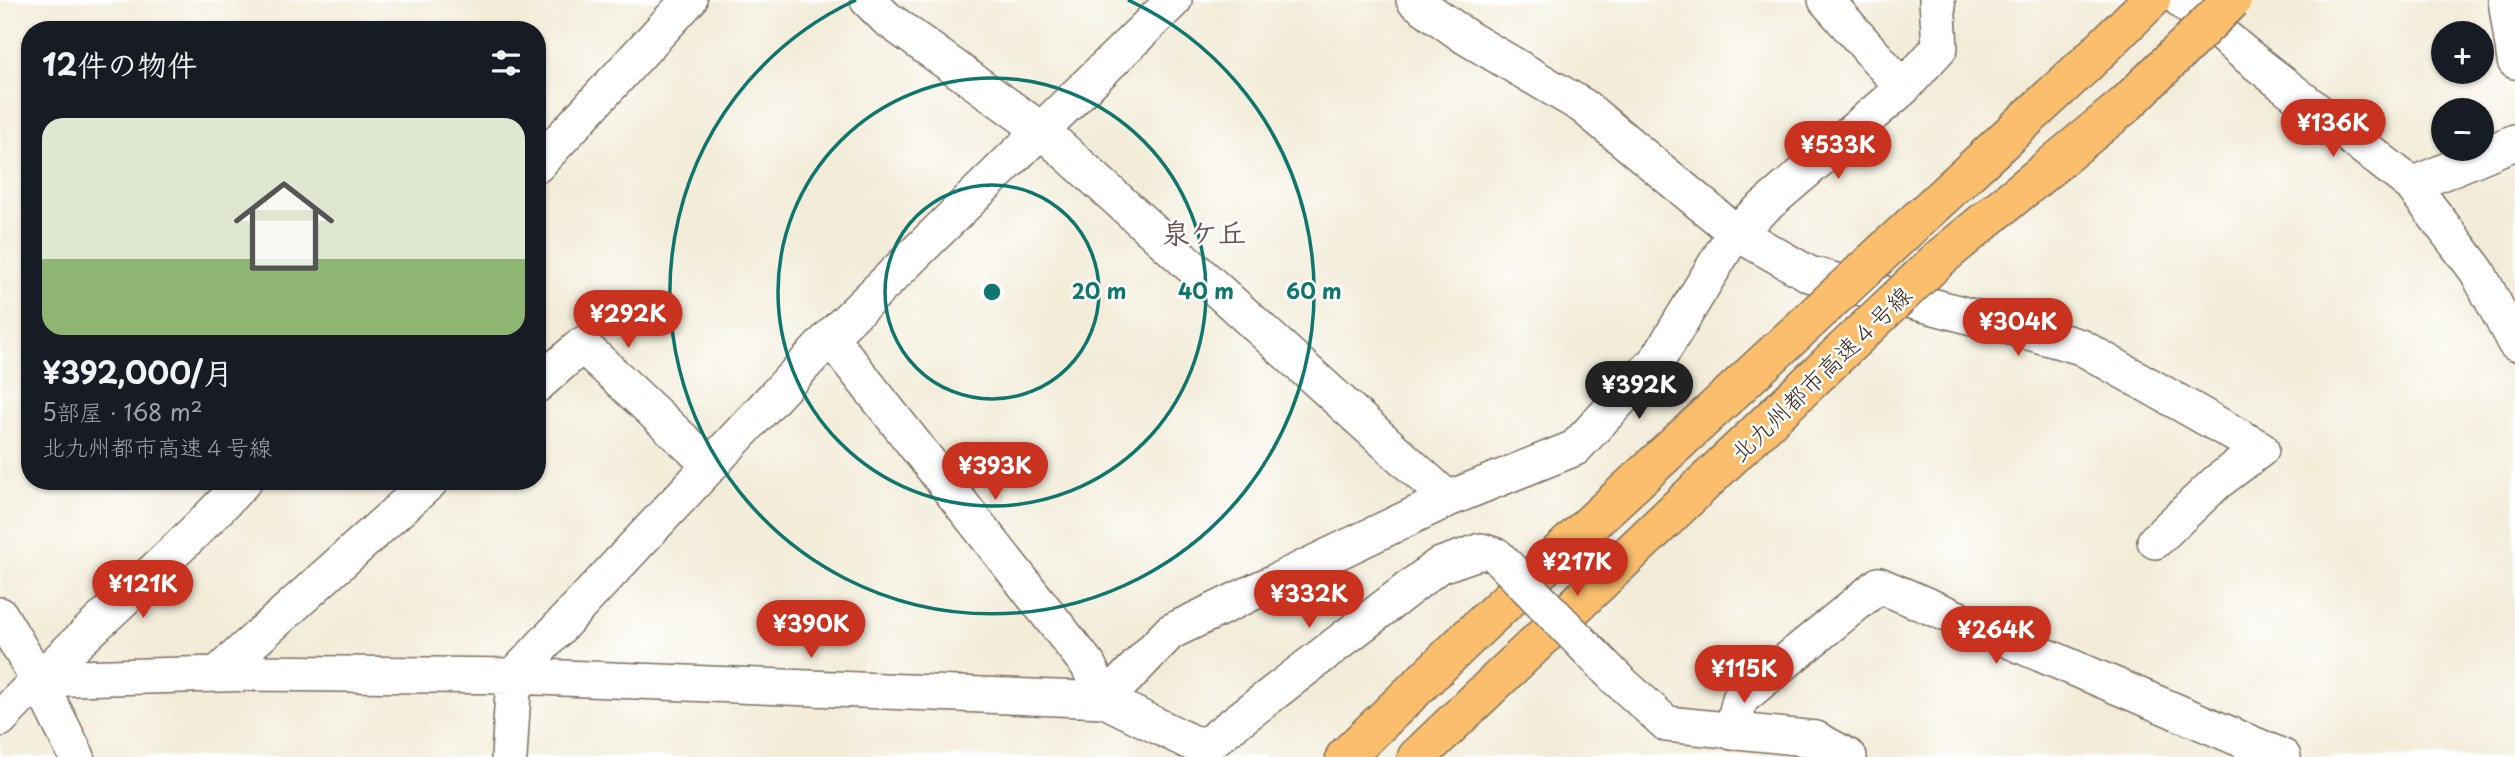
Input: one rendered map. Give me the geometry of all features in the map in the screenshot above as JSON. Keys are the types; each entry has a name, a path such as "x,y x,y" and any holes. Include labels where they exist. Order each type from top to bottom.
{"highway":[{"name":"北九州都市高速４号線","path":"1345,757 1478,628 2085,65 2151,0"},
{"name":"北九州都市高速４号線","path":"1418,757 1940,258 2124,105 2232,0"}],"street":[{"path":"546,154 690,0"},
{"path":"868,0 886,18 1041,131 1448,499"},
{"path":"509,757 514,676 830,337 1174,0"},
{"path":"1414,0 1466,37 1583,106 1735,232 1809,274 2081,348 2261,449 2217,482 2155,541"},
{"path":"1826,0 1903,88"},
{"path":"1105,700 1170,632 1448,499 1575,448 1658,359 1735,232 1903,88 1940,47 1937,0"},
{"path":"2181,0 2246,55 2412,185 2477,271 2515,343"},
{"path":"2506,0 2515,61"},
{"path":"2412,185 2515,142"},
{"path":"830,337 1088,665 1105,700"},
{"path":"546,377 582,345 710,465"},
{"path":"0,719 38,679 205,523 236,490"},
{"path":"217,674 420,490"},
{"path":"38,679 217,674 514,676 1105,700 1191,742 1205,746 1438,566 1482,551 1497,556 1617,679 1667,724 1816,739 1849,757"},
{"path":"1732,732 1740,699 1879,585 2283,757"},
{"path":"0,615 38,679 77,757"}],"district":[{"name":"泉ケ丘","path":"1204,231"}]}
